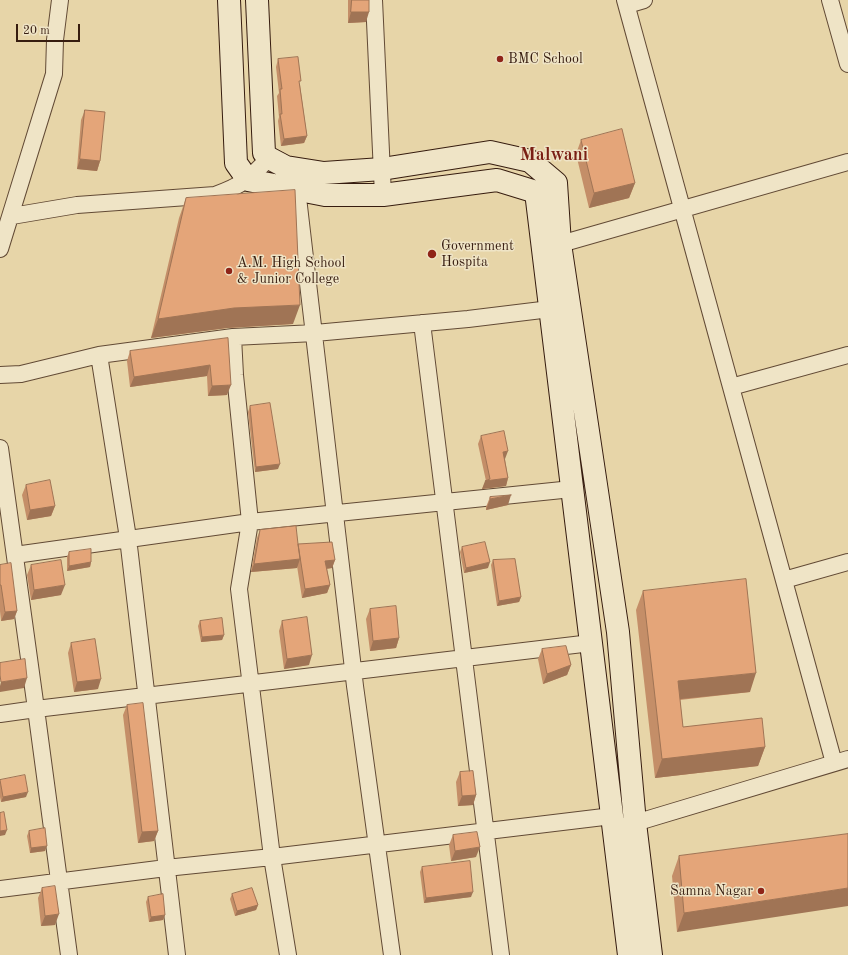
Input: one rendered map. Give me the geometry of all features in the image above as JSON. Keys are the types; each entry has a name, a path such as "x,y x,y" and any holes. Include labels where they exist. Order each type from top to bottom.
{"street":[{"path":"0,249 12,216 54,74 55,40 60,0"},
{"path":"229,0 236,163 248,180 326,195 383,195 497,180 536,192 552,246 618,632 636,823 651,955"},
{"path":"257,0 264,153 269,158 286,167 324,173 382,169 490,152 530,161 556,183 550,309 629,955"},
{"path":"374,0 383,195"},
{"path":"0,890 59,881 272,857 377,843 486,832 613,822 636,823 841,761 784,580 626,2 644,0"},
{"path":"830,0 848,64"},
{"path":"12,216 77,205 215,195 236,188 248,180 269,158"},
{"path":"552,246 848,162"},
{"path":"297,189 354,671 392,955"},
{"path":"0,375 21,374 99,355 233,337 315,333 468,319 550,309"},
{"path":"422,323 501,955"},
{"path":"233,337 235,375 250,522 240,590 272,857 288,955"},
{"path":"99,355 128,538 176,955"},
{"path":"731,387 848,355"},
{"path":"0,448 69,955"},
{"path":"15,554 250,522 445,504 572,489"},
{"path":"784,580 848,562"},
{"path":"0,714 591,642"}],"building":[{"path":"352,0 369,0 369,12 351,12"},
{"path":"298,57 301,81 299,81 307,136 284,139 280,114 282,114 280,89 282,89 278,59"},
{"path":"85,110 105,112 100,161 80,159"},
{"path":"622,129 635,183 594,193 581,140"},
{"name":"A.M. High School & Junior College","path":"295,190 300,305 234,308 158,319 186,198"},
{"path":"228,338 231,385 212,386 210,365 134,377 130,351"},
{"path":"270,403 280,464 256,467 250,406"},
{"path":"504,431 508,451 503,452 508,478 485,481 490,479 481,436"},
{"path":"50,480 55,506 30,510 26,485"},
{"path":"511,495 490,499 490,497"},
{"path":"296,526 300,559 254,564 260,530"},
{"path":"332,542 335,560 325,561 330,585 305,589 298,544"},
{"path":"485,542 490,562 466,568 462,547"},
{"path":"91,549 91,562 69,566 69,552"},
{"path":"515,559 521,597 499,601 493,560"},
{"path":"61,560 65,585 34,590 31,565"},
{"path":"11,563 17,611 5,612 0,585 0,565"},
{"path":"746,579 756,673 678,681 683,727 762,718 765,747 662,759 643,591"},
{"path":"396,606 399,638 373,641 370,609"},
{"path":"307,617 312,655 287,659 282,621"},
{"path":"222,618 224,635 202,637 200,621"},
{"path":"95,639 101,679 77,682 71,643"},
{"path":"566,646 571,665 547,674 542,649"},
{"path":"25,659 27,678 1,682 0,663"},
{"path":"143,703 158,831 142,832 127,705"},
{"path":"473,771 476,795 462,796 460,772"},
{"path":"25,775 28,792 3,797 0,780"},
{"path":"4,812 7,830 0,831 0,813"},
{"path":"45,828 47,846 31,848 29,831"},
{"path":"477,832 480,847 455,851 453,835"},
{"name":"Samna Nagar","path":"848,834 848,888 684,913 679,856"},
{"path":"470,861 473,892 426,898 422,867"},
{"path":"55,886 59,914 45,916 42,888"},
{"path":"252,888 258,905 237,911 232,894"},
{"path":"163,894 165,915 151,917 148,897"}],"place":[{"name":"BMC School","path":"500,59"},
{"name":"Government Hospita","path":"432,254"},
{"name":"A.M. High School & Junior College","path":"229,271"},
{"name":"Samna Nagar","path":"761,891"}],"district":[{"name":"Malwani","path":"554,155"}]}
